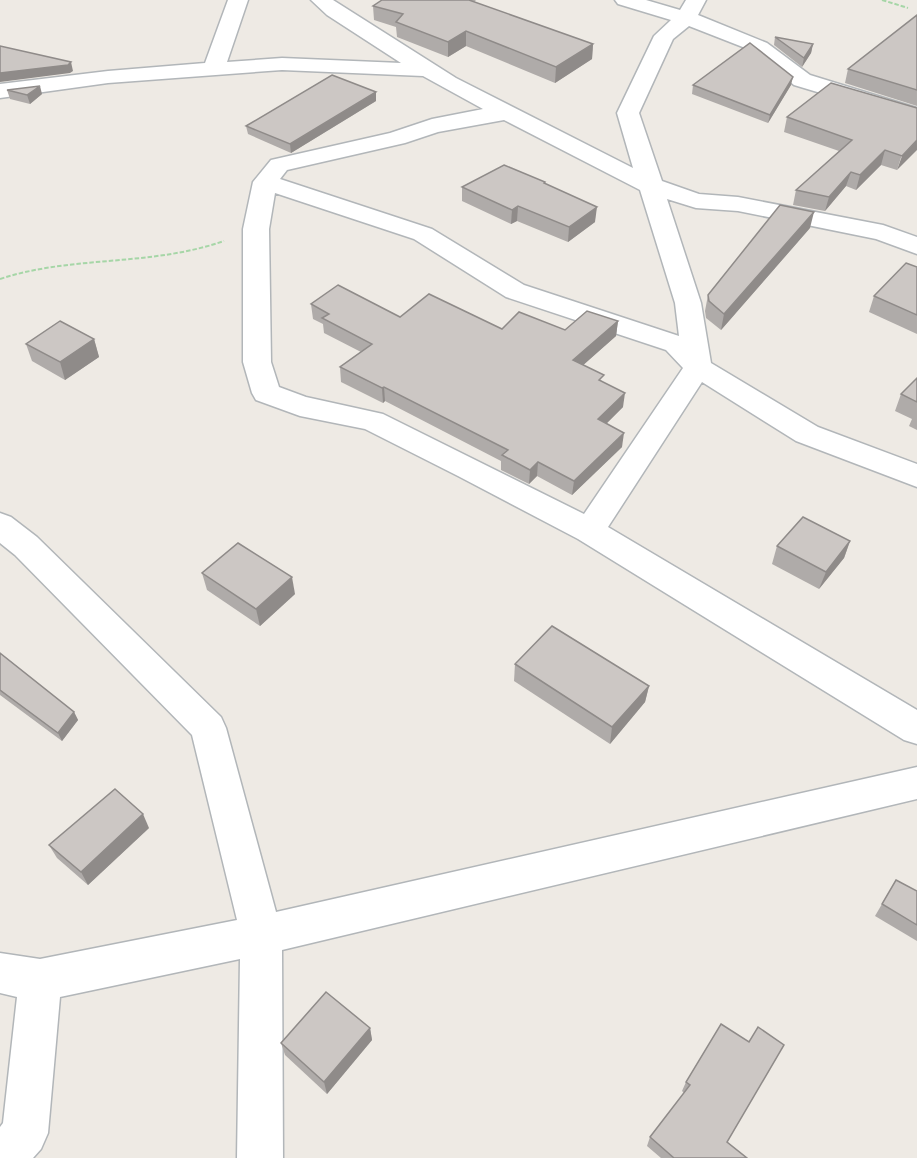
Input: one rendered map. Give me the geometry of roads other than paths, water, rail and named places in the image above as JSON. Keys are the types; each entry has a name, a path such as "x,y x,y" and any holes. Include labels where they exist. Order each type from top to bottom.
{"street":[{"path":"213,70 238,0"},
{"path":"625,0 691,9 760,47 802,80 917,115"},
{"path":"335,4 426,70 649,185 696,201 738,204 872,231 917,246"},
{"path":"589,531 698,367 688,303 628,113 664,36 691,9"},
{"path":"0,91 108,77 282,64 426,70"},
{"path":"508,114 475,117 432,126 398,138 279,165 265,182 256,229 256,362 266,393 300,406 373,422 469,468 589,531 917,729"},
{"path":"265,182 423,234 515,291 676,344 698,367 807,434 917,476"},
{"path":"0,525 26,546 208,728 261,935 260,1158"},
{"path":"3,1158 25,1133 20,977 261,935 365,913 917,783"}]}
